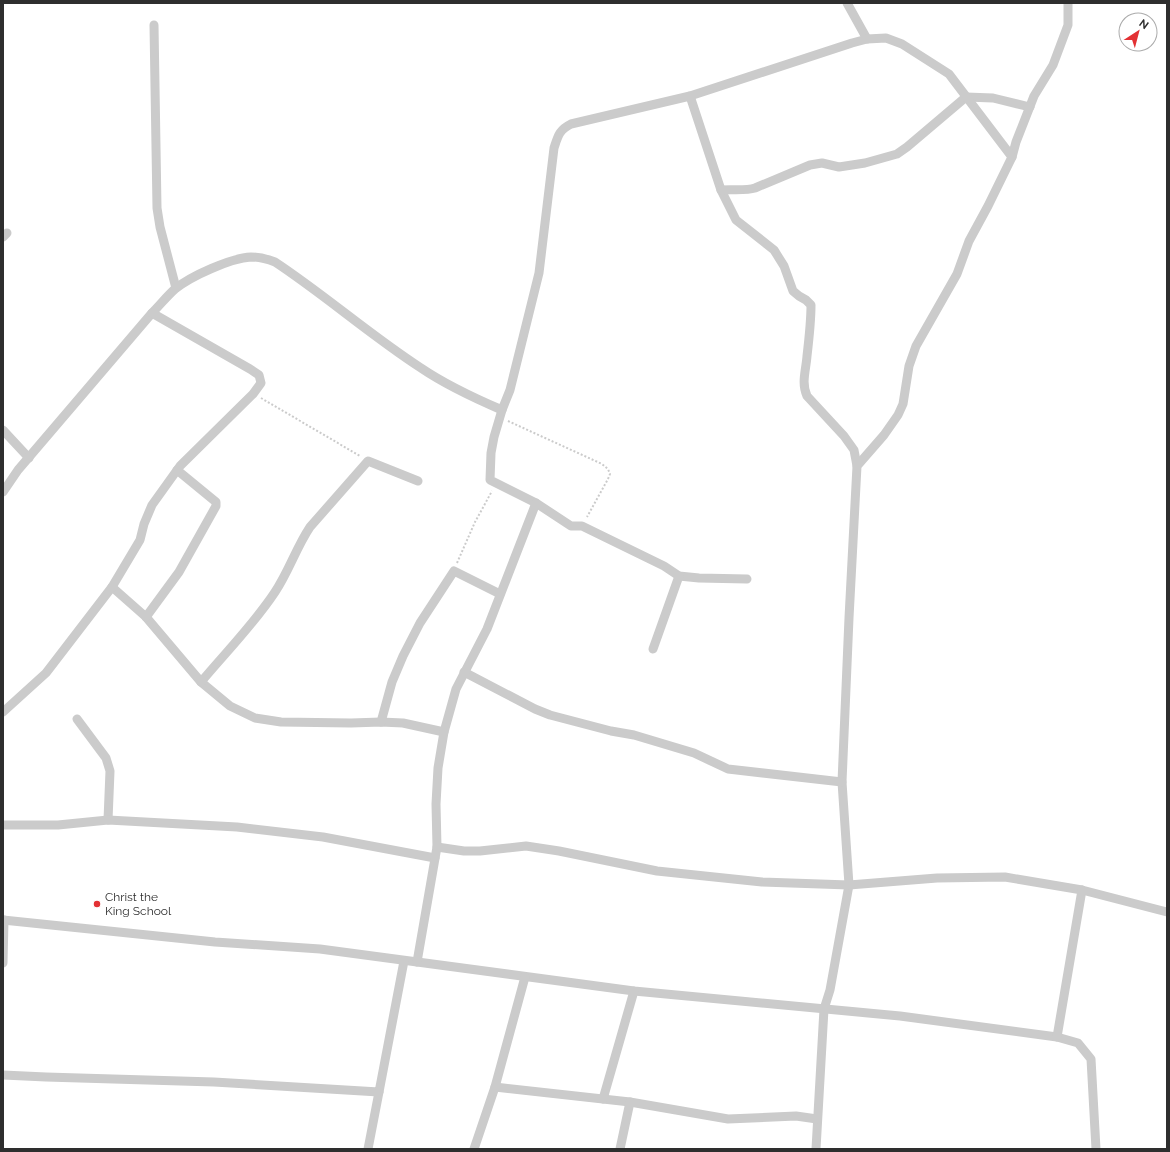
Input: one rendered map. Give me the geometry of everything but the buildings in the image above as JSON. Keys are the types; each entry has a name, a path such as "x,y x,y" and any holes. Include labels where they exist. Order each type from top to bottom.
{"street":[{"path":"847,3 867,39"},
{"path":"857,466 884,435 904,404 909,366 916,346 957,274 969,241 1012,157 1016,142 1034,96 1053,65 1068,25 1068,3"},
{"path":"154,26 157,208 160,227 176,288"},
{"path":"747,579 679,576 664,566 582,526 571,526 536,504 490,480 491,454 494,437 510,390 539,273 554,148 558,136 563,128 571,124 690,96 852,43 867,39 886,38 902,44 949,74 1012,157"},
{"path":"690,96 721,190 736,220 774,250 784,266 793,291 806,300 811,306 807,358 803,380 804,389 808,396 844,436 854,450 857,466 842,782 849,885 830,990 824,1009 816,1149"},
{"path":"721,190 739,188 749,190 810,165 822,163 838,167 872,161 897,154 966,97 993,98 1030,107"},
{"path":"3,492 29,458 152,313 176,288 201,274 236,259 250,257 275,262 421,369 501,414"},
{"path":"3,712 46,673 112,587 140,540 148,512 177,470 253,394 261,383 259,375 152,313"},
{"path":"3,430 29,458"},
{"path":"201,682 256,618 275,592 287,572 302,539 310,527 368,461 418,481"},
{"path":"146,617 179,572 216,506 216,502 177,470"},
{"path":"418,962 437,847 436,804 438,768 444,732 456,689 487,629 536,504"},
{"path":"381,722 392,682 404,656 420,623 454,571 500,594"},
{"path":"654,650 679,576"},
{"path":"112,587 146,617 201,682 230,706 255,718 282,722 403,723 444,732"},
{"path":"464,672 535,709 550,715 611,732 634,735 694,753 728,769 842,782"},
{"path":"77,720 106,758 110,771 108,820"},
{"path":"3,825 58,825 108,820 149,821 237,827 322,837 435,858"},
{"path":"437,847 480,850 526,846 559,851 657,871 762,882 849,885 937,878 1005,877 1082,890 1167,912"},
{"path":"1057,1037 1082,890"},
{"path":"3,963 4,920 215,942 320,949 634,991 900,1016 1057,1037 1078,1042 1091,1059 1096,1149"},
{"path":"368,1149 404,961"},
{"path":"474,1149 495,1087 525,977"},
{"path":"603,1099 634,991"},
{"path":"3,1075 214,1082 379,1092"},
{"path":"495,1087 630,1102 728,1119 796,1116 817,1119"},
{"path":"620,1149 630,1102"}],"path":[{"path":"253,394 368,461"},
{"path":"501,414 608,468 610,474 608,479 582,526"},
{"path":"454,571 475,522 490,497 492,491 490,480"}],"place":[{"name":"Christ the King School","path":"97,904"}]}
